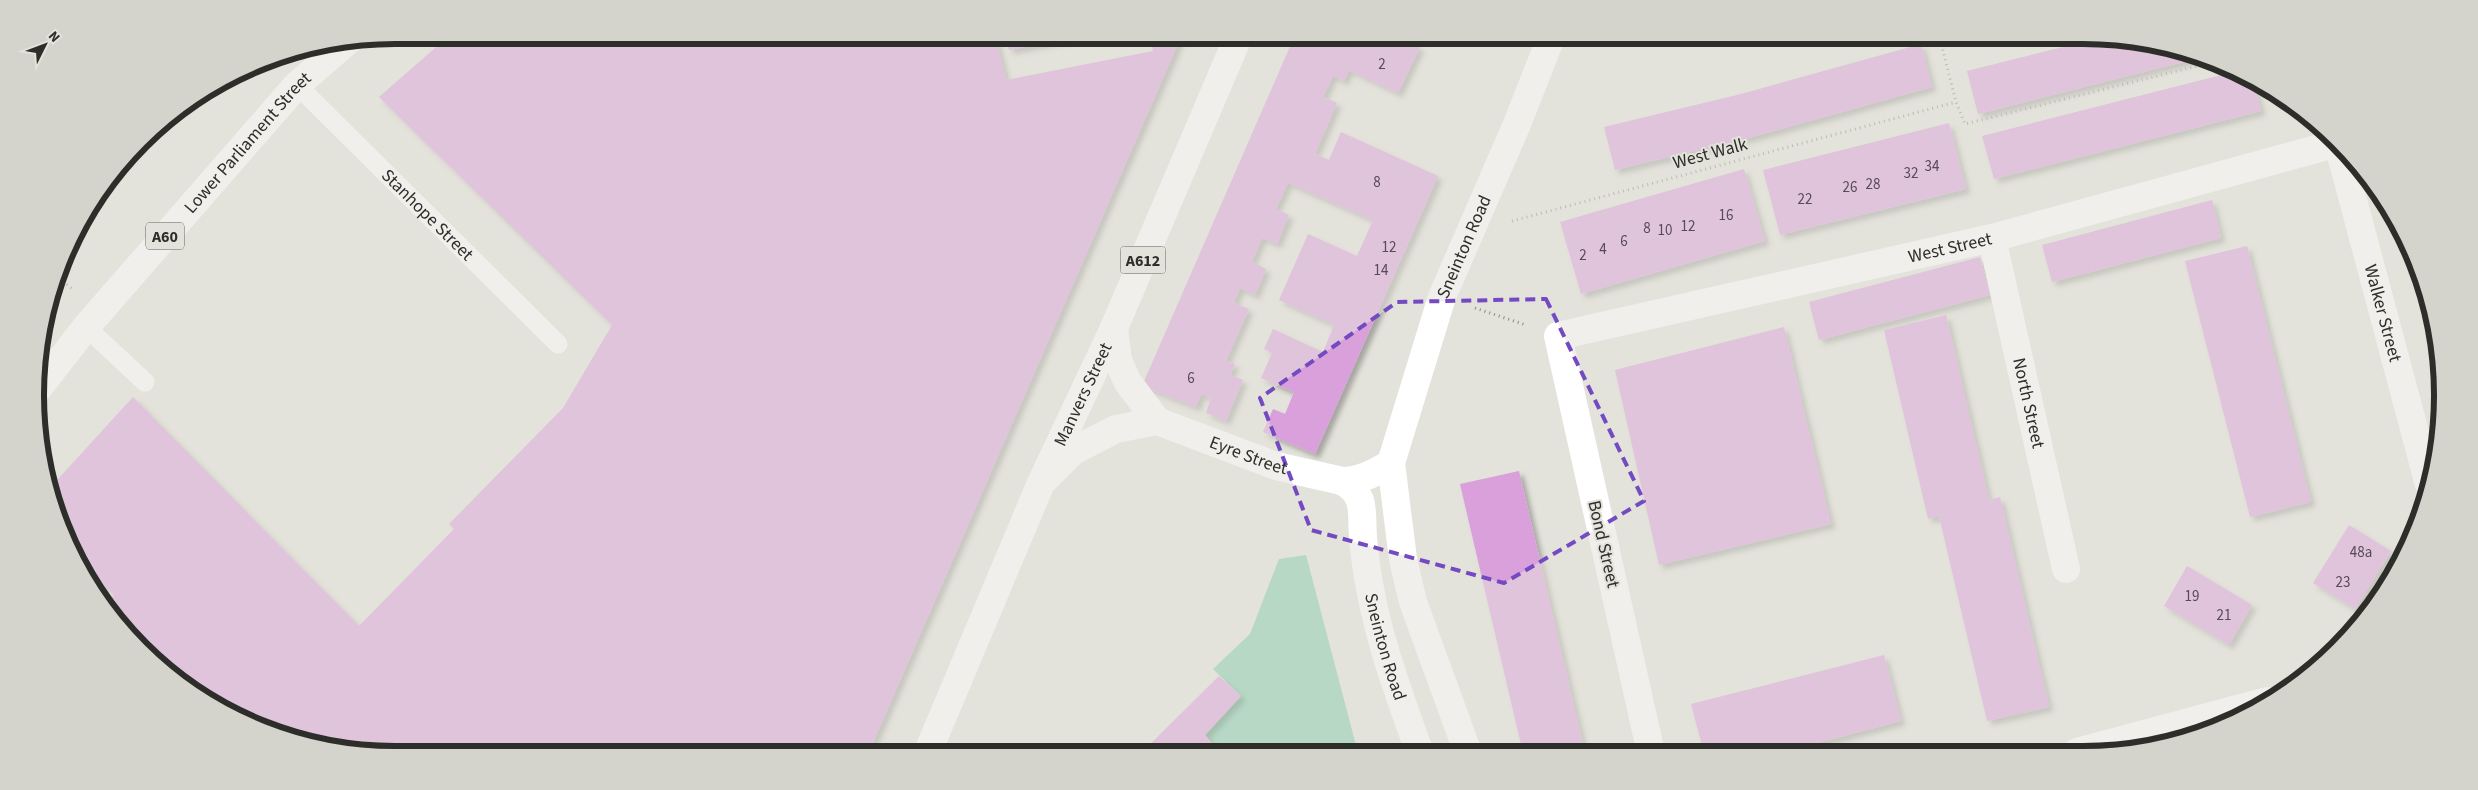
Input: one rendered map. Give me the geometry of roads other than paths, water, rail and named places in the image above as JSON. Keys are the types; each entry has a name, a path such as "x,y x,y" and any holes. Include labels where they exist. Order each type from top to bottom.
{"main road":[{"name":"Manvers Street","path":"930,746 1041,483 1114,328 1235,44"},
{"name":"Sneinton Road","path":"1465,746 1413,602 1403,559 1391,463 1442,297 1471,233 1548,44"},
{"name":"Lower Parliament Street","path":"45,380 86,327 297,86 340,48"},
{"name":"West Street","path":"1558,336 1992,238 2329,145"},
{"name":"Walker Street","path":"2342,158 2426,472"},
{"name":"North Street","path":"1992,238 2066,569"},
{"path":"1041,483 1072,451 1116,429 1157,421 1126,381 1118,360 1114,328"},
{"name":"Bond Street","path":"1558,336 1649,746"},
{"name":"Eyre Street","path":"1157,421 1276,466 1342,481"},
{"path":"1342,481 1351,481 1372,475 1391,463"},
{"name":"Sneinton Road","path":"1342,481 1352,489 1363,504 1366,572 1378,630 1418,746"},
{"path":"2144,741 2241,708"}],"lane":[{"name":"Stanhope Street","path":"297,86 558,344"},
{"path":"86,327 145,382"}]}
